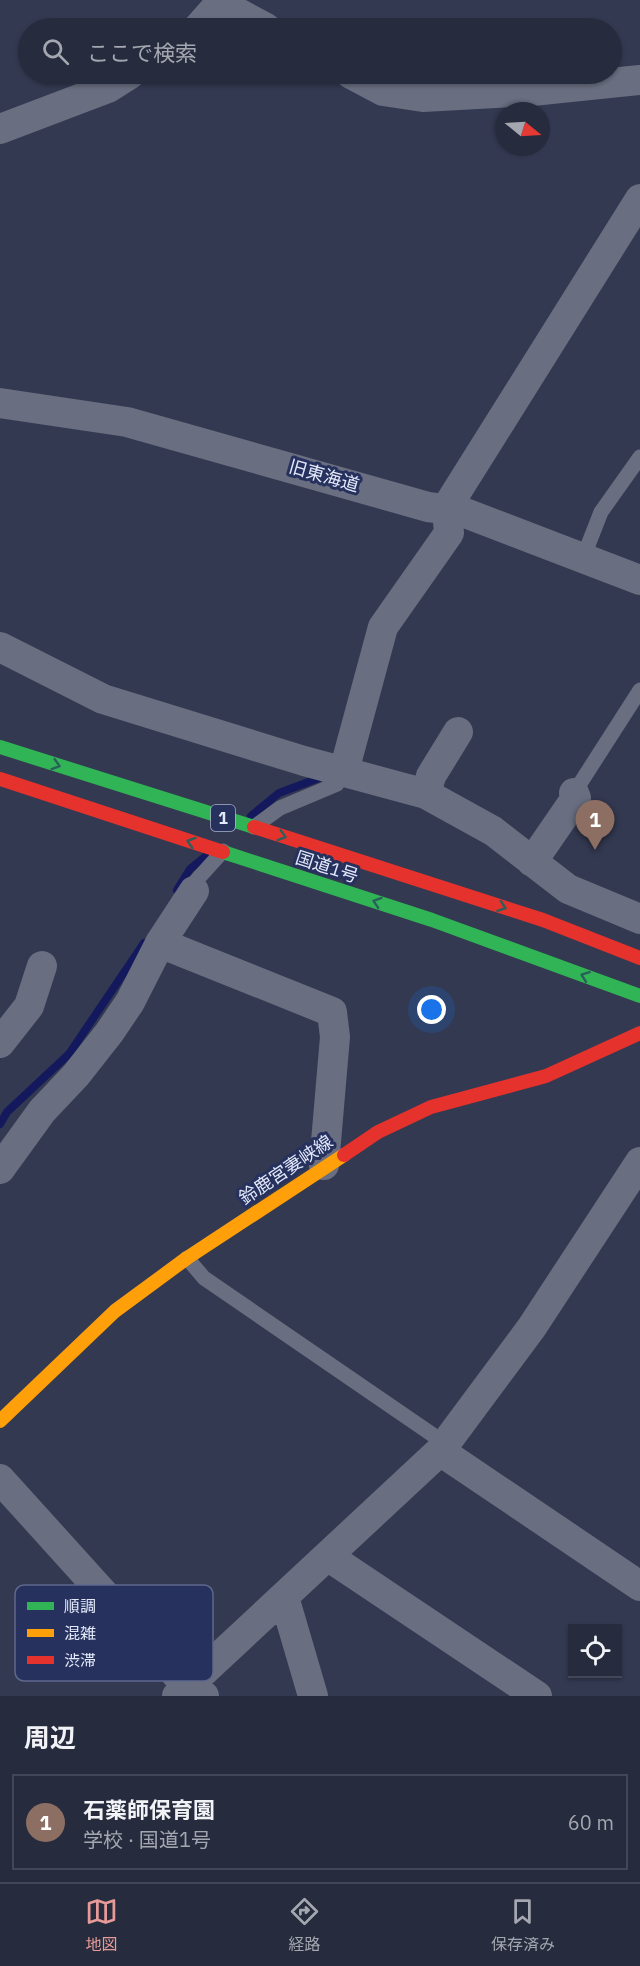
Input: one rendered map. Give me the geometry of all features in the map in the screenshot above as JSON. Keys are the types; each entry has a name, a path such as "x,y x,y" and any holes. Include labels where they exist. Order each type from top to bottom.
{"main road":[{"name":"国道1号","path":"0,747 447,888 640,958"},
{"name":"国道1号","path":"0,779 432,920 640,996"},
{"name":"鈴鹿宮妻峡線","path":"0,1421 115,1311 187,1258 324,1165 403,1118 431,1107 546,1076 640,1033"}],"street":[{"path":"207,18 221,2 249,18"},
{"path":"622,82 640,80"},
{"path":"0,129 114,84"},
{"path":"370,84 383,91 423,97 532,92 604,84"},
{"path":"344,771 383,627 449,533 447,510 452,499 555,330 640,199"},
{"name":"旧東海道","path":"0,403 127,422 471,515 640,580"},
{"path":"0,647 103,699 426,794 493,831 568,889 640,919"},
{"path":"426,794 431,776 458,732"},
{"path":"532,862 576,798 574,793"},
{"path":"0,1168 42,1111 76,1075 109,1033 130,1002 160,944 194,891"},
{"path":"160,944 332,1012 335,1037 324,1165"},
{"path":"0,1043 28,1006 42,966"},
{"path":"213,1670 284,1597 443,1448 532,1327 640,1162"},
{"path":"443,1448 640,1586"},
{"path":"0,1479 94,1585"},
{"path":"329,1557 537,1696"},
{"path":"284,1597 313,1696"},
{"path":"179,1681 190,1693 202,1681"}],"lane":[{"path":"583,558 601,512 640,456"},
{"path":"574,793 640,690"},
{"path":"194,891 194,883 207,866 238,837 280,808 337,784 344,771"},
{"path":"187,1258 204,1278 443,1448"}],"waterway":[{"path":"251,816 279,793 319,778"},
{"path":"177,890 190,869 206,856"},
{"path":"0,1124 7,1112 69,1054 144,943"}],"traffic: fast":[{"path":"0,747 254,827"},
{"path":"223,852 432,920 640,996"}],"traffic: slow":[{"path":"0,1421 115,1311 187,1258 344,1155"}],"traffic: jam":[{"path":"0,779 223,852"},
{"path":"254,827 543,920 640,958"},
{"path":"344,1155 378,1132 431,1107 546,1076 640,1033"}],"place":[{"name":"石薬師保育園","path":"595,850"}]}
